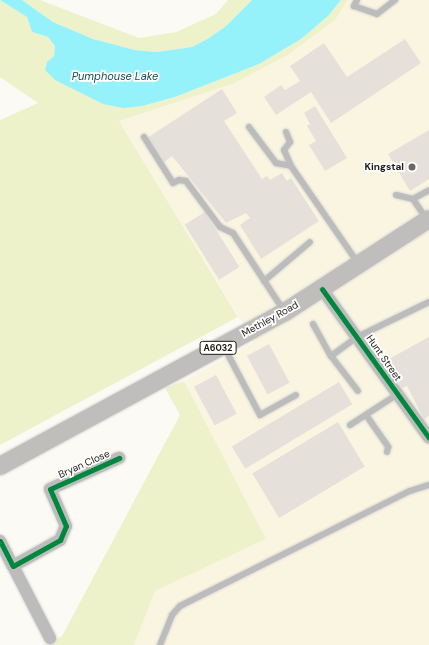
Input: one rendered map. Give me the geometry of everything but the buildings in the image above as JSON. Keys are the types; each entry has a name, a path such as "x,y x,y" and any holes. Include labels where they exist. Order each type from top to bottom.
{"main road":[{"name":"Methley Road","path":"0,466 284,312 360,266 428,221"}],"street":[{"name":"Hunt Street","path":"322,289 429,438"},
{"name":"Bryan Close","path":"13,566 60,540 66,526 50,488 119,458"},
{"path":"0,541 50,638"}],"lane":[{"path":"357,0 354,6 377,14 395,0"},
{"path":"249,127 276,163 291,166"},
{"path":"286,132 290,142 284,150 291,166 360,266"},
{"path":"144,137 173,183 178,180 186,181 220,227 233,233 284,312"},
{"path":"413,199 429,190"},
{"path":"396,195 413,199 428,221"},
{"path":"264,281 310,242"},
{"path":"331,356 357,337 429,302"},
{"path":"312,324 331,356 358,392"},
{"path":"223,345 260,415 296,395"},
{"path":"350,426 398,394"},
{"path":"366,415 388,448 387,452"},
{"path":"160,645 172,615 180,606 403,494 429,485"}],"shaded area":[{"path":"348,0 429,0 429,645 134,645 155,591 266,539 184,381 254,342 119,121 232,84 335,20"}],"green space":[{"path":"0,0 27,17 32,32 48,37 55,46 54,56 47,62 142,106 175,97 259,64 301,39 328,16 341,0 348,0 335,20 286,56 232,84 119,121 238,317 0,445 0,120 38,103 0,77"},
{"path":"22,0 40,0 139,38 176,32 216,14 228,0 252,0 226,26 209,38 192,47 156,52 135,50 93,39 53,22"},
{"path":"184,381 266,539 155,591 134,645 44,645 62,636 180,415 165,388"}],"water":[{"name":"Pumphouse Lake","path":"0,0 22,0 53,22 93,39 135,50 156,52 192,47 209,38 226,26 252,0 341,0 328,16 301,39 259,64 175,97 142,106 123,108 103,104 55,80 45,70 47,62 54,56 55,46 48,37 32,32 27,17"}],"cycle path":[{"path":"322,289 429,438"},
{"path":"0,541 13,566 60,540 66,526 50,489 119,458"}],"place":[{"name":"Kingstal","path":"412,167"}]}
